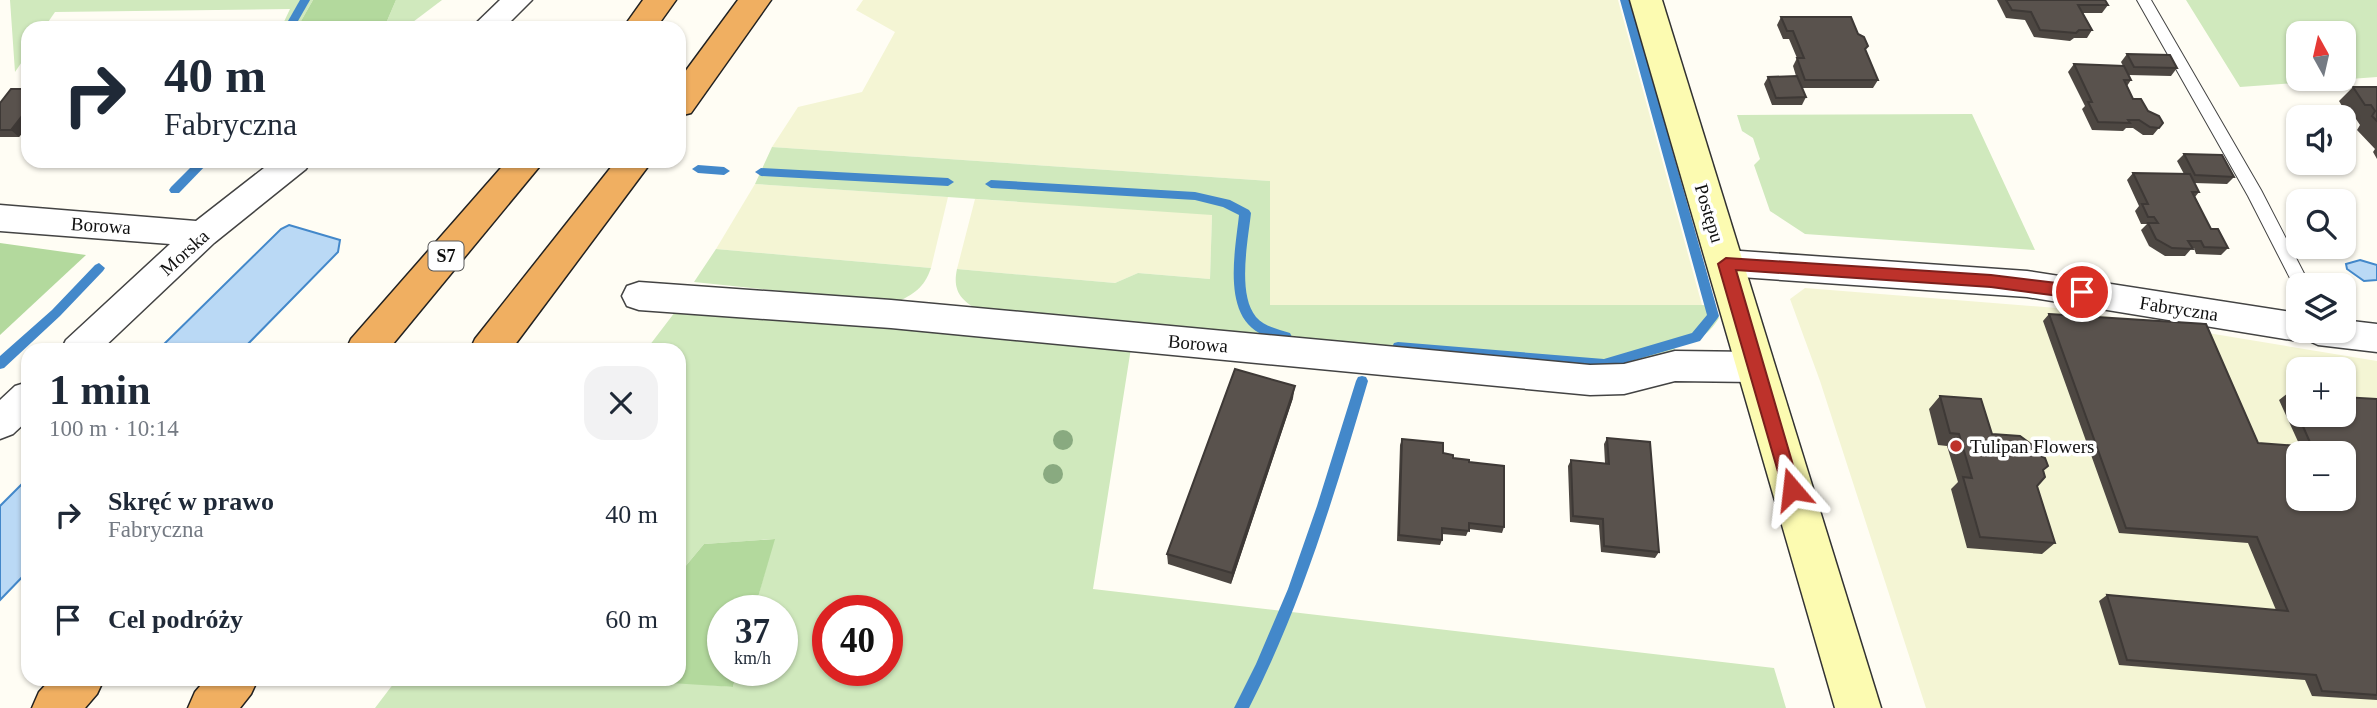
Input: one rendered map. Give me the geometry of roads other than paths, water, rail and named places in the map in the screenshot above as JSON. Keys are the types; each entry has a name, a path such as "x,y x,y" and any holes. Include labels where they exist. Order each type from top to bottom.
{"highway":[{"path":"644,21 660,0"},
{"path":"686,94 755,0"},
{"name":"S7","path":"371,343 521,168"},
{"path":"494,343 630,168"},
{"path":"55,708 75,686"},
{"path":"211,708 229,686"}],"street":[{"path":"494,21 518,0"},
{"name":"Postępu","path":"1646,0 1858,708"},
{"name":"Morska","path":"85,343 202,234 286,168"},
{"name":"Borowa","path":"0,218 202,234"},
{"name":"Fabryczna","path":"1726,264 2027,284 2286,325"},
{"name":"Borowa","path":"639,296 891,314 1590,380 1624,379 1675,366 1755,367"},
{"name":"Fabryczna","path":"2356,335 2377,338"},
{"path":"0,423 21,404"}],"lane":[{"path":"2144,0 2255,194 2296,273"}],"water":[{"path":"289,225 340,240 338,252 249,343 165,343 281,229"},
{"path":"2360,260 2377,265 2377,280 2364,281 2347,269 2346,264"},
{"path":"21,485 21,578 0,600 0,506"}],"waterway":[{"path":"293,21 305,0"},
{"path":"1398,347 1604,364 1696,337 1713,316 1625,0"},
{"path":"175,190 197,168"},
{"path":"698,169 724,171"},
{"path":"761,172 948,182"},
{"path":"991,184 1195,196 1226,203 1245,213 1240,271 1244,307 1252,321 1265,331 1286,337"},
{"path":"23,343 99,268"},
{"path":"0,364 21,345"},
{"path":"1241,708 1295,589 1324,506 1362,381"}],"place":[{"name":"Tulipan Flowers","path":"1956,446"}]}
